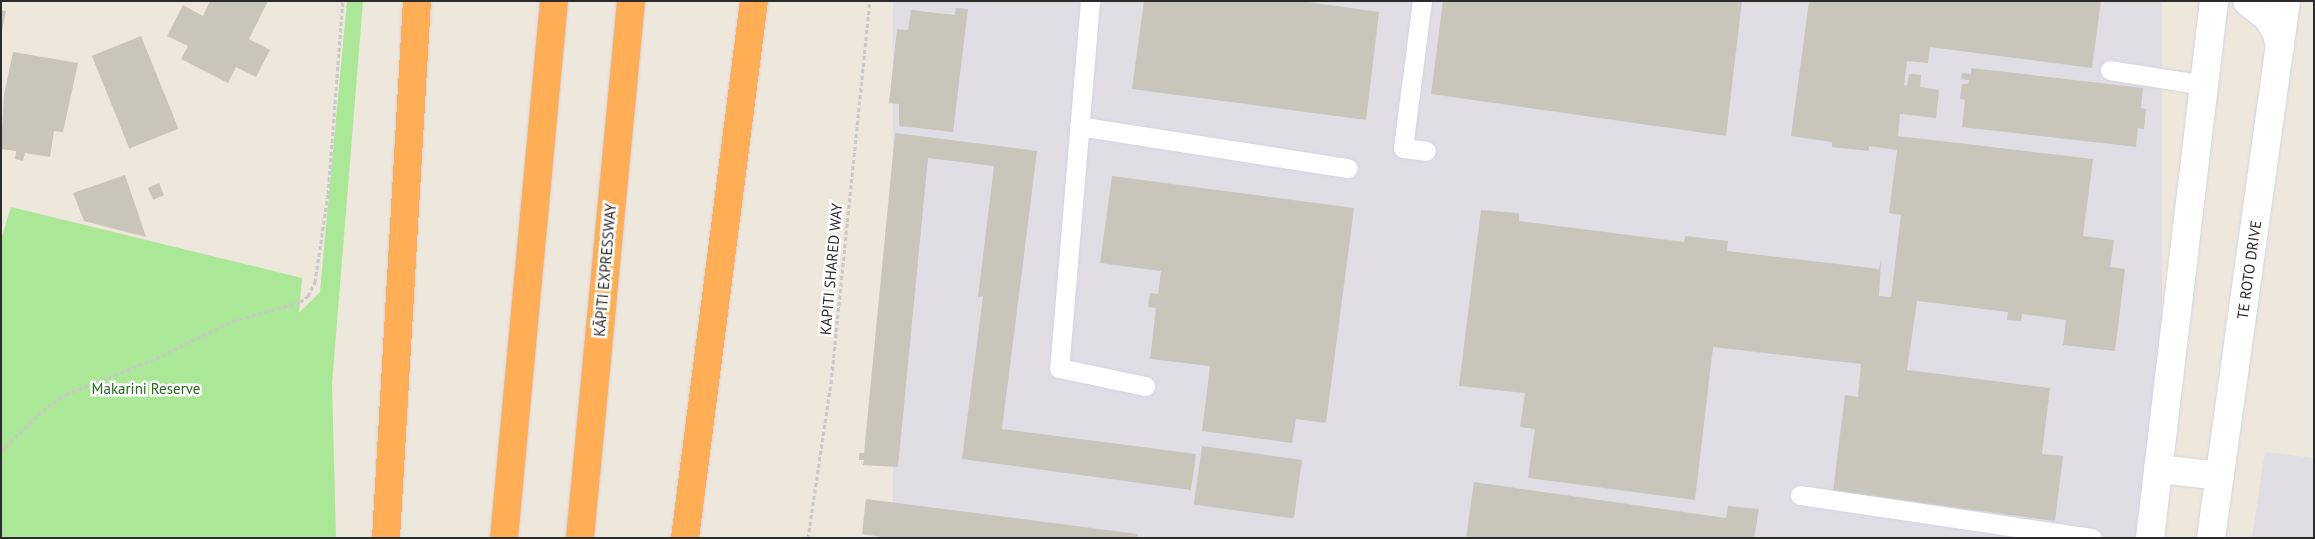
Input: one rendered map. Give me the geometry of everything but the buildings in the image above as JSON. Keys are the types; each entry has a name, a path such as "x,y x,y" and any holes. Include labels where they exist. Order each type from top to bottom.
{"highway":[{"path":"386,538 417,1"},
{"path":"504,538 554,1"},
{"name":"KĀPITI EXPRESSWAY","path":"580,538 630,1"},
{"path":"685,538 754,1"}],"street":[{"path":"2150,538 2214,1"},
{"path":"2247,1 2268,18 2276,31 2280,46"},
{"name":"TE ROTO DRIVE","path":"2211,538 2286,1"},
{"path":"2158,469 2220,476"}],"lane":[{"path":"1090,1 1059,368 1145,386"},
{"path":"1422,1 1403,148 1426,151"},
{"path":"2110,70 2205,85"},
{"path":"1078,126 1348,168"},
{"path":"1800,495 2092,538"}],"path":[{"path":"1,451 42,410 66,394 150,361 233,322 300,302 308,296 315,282 328,194 343,1"},
{"name":"KAPITI SHARED WAY","path":"808,538 831,383 870,1"}],"shaded area":[{"path":"893,1 2162,1 2162,538 893,538"},
{"path":"2265,452 2314,458 2314,538 2252,538"}],"green space":[{"name":"Makarini Reserve","path":"347,1 363,1 332,384 336,538 1,538 1,239 11,207 302,278 299,313 320,292"}]}
